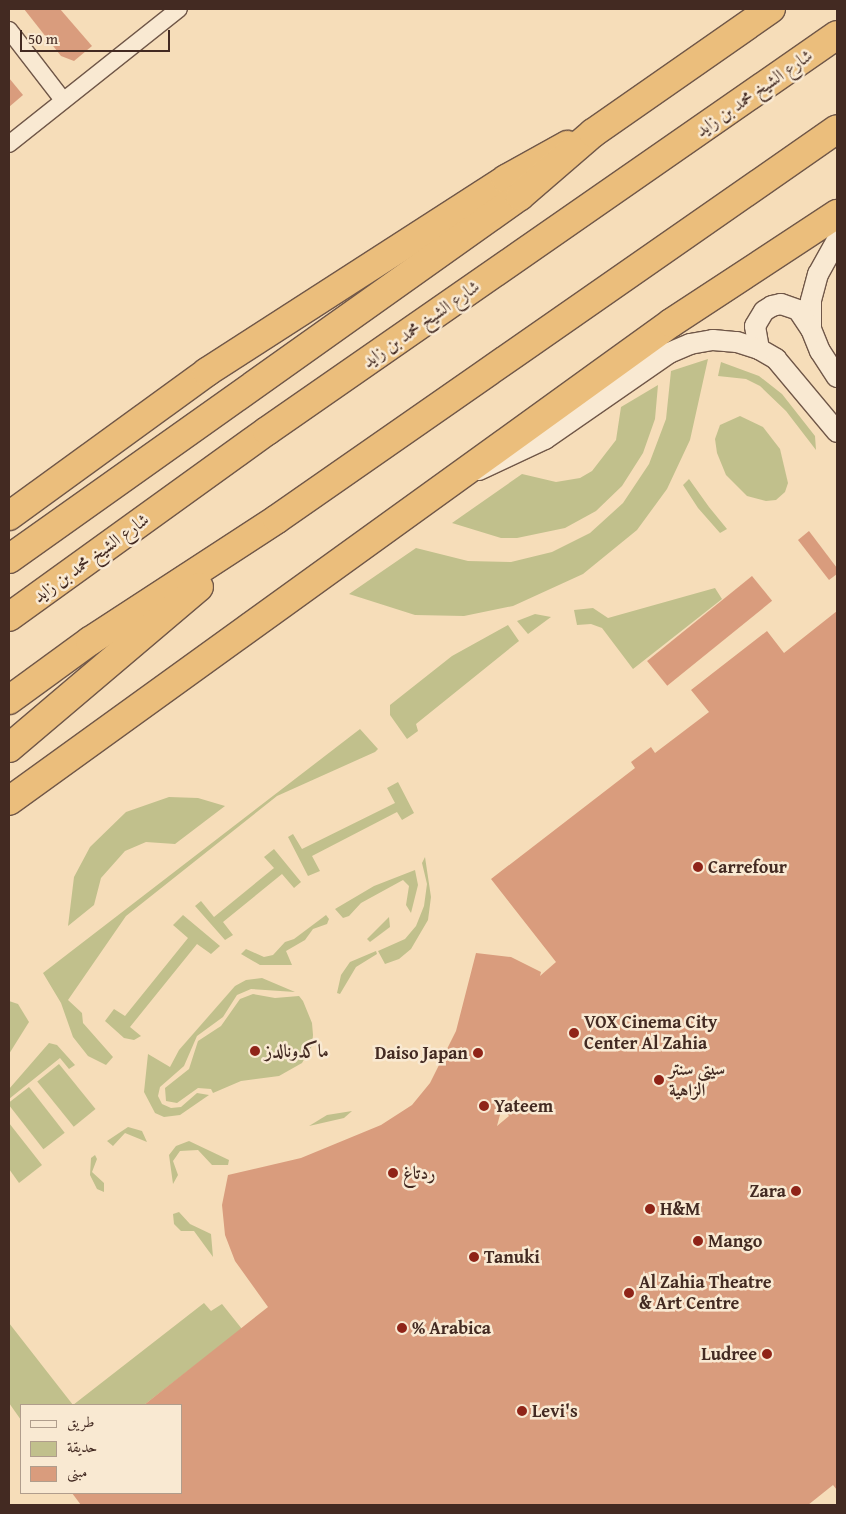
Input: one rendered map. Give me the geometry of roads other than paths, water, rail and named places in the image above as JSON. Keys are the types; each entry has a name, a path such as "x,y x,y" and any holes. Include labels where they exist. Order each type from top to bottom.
{"highway":[{"path":"9,559 520,196 593,133 771,9"},
{"name":"شارع الشيخ محمد بن زايد","path":"9,617 267,431 837,35"},
{"path":"9,700 90,641 277,519 837,128"},
{"path":"9,516 78,463 208,372 527,166 593,133"},
{"path":"9,801 671,323 837,214"},
{"path":"9,748 88,684 277,519"}],"street":[{"path":"9,144 179,9"},
{"path":"9,30 63,100"},
{"path":"811,329 811,301 818,274 837,240"},
{"path":"759,349 755,326 764,311 772,306 781,304 798,310 811,329 820,351 837,377"},
{"path":"460,475 525,451 669,353 690,344 713,340 737,342 759,349 776,359 796,380 837,432"}],"place":[{"name":"Carrefour","path":"698,867"},
{"name":"VOX Cinema City Center Al Zahia","path":"574,1033"},
{"name":"ماكدونالدز","path":"255,1051"},
{"name":"Daiso Japan","path":"478,1053"},
{"name":"سيتي سنتر الزاهية","path":"659,1080"},
{"name":"Yateem","path":"484,1106"},
{"name":"ردتاغ","path":"393,1173"},
{"name":"Zara","path":"796,1191"},
{"name":"H&M","path":"650,1209"},
{"name":"Mango","path":"698,1241"},
{"name":"Tanuki","path":"474,1257"},
{"name":"Al Zahia Theatre & Art Centre","path":"629,1293"},
{"name":"% Arabica","path":"402,1328"},
{"name":"Ludree","path":"767,1354"},
{"name":"Levi's","path":"522,1411"}]}
